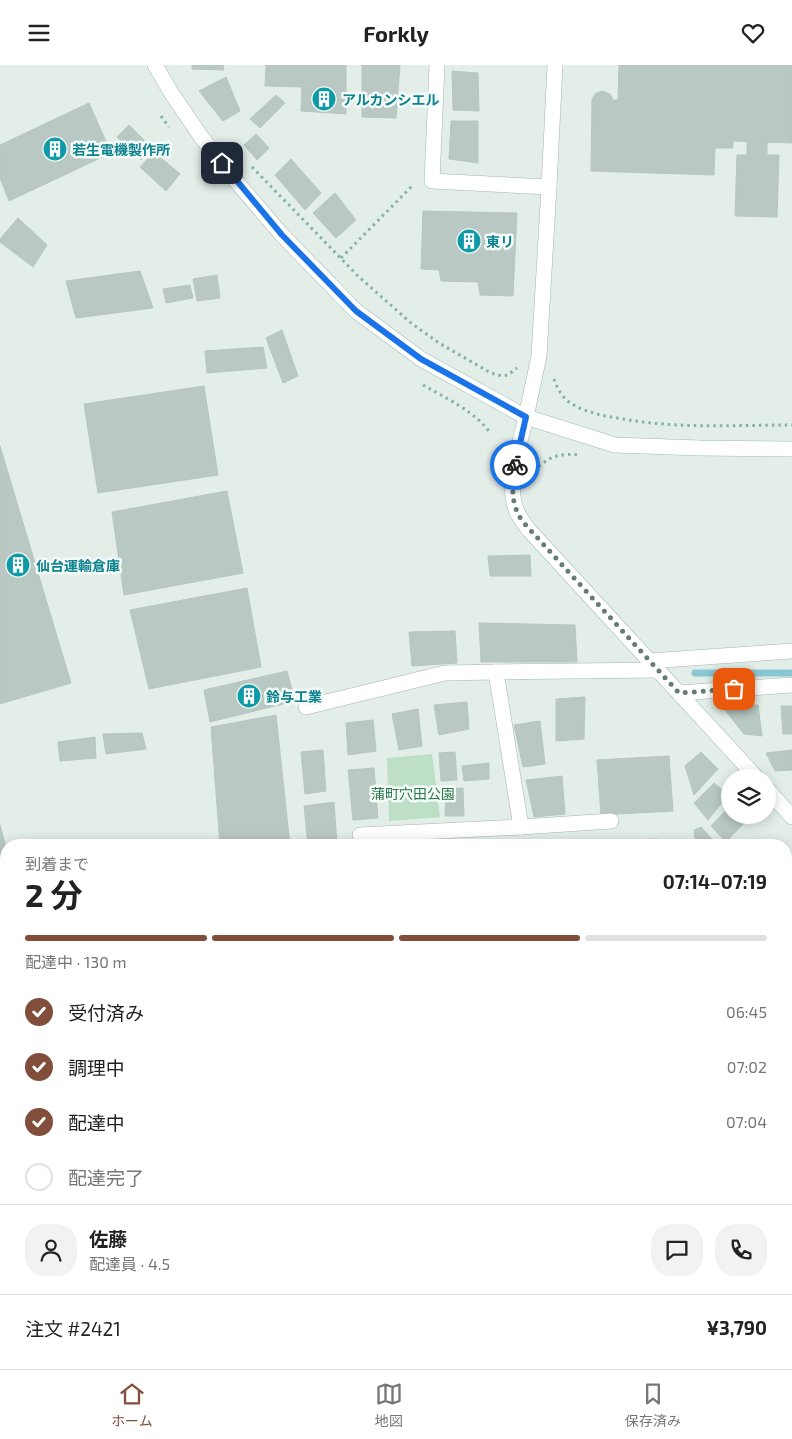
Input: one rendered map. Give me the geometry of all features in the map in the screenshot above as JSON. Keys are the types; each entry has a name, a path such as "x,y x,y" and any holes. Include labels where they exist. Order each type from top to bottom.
{"street":[{"path":"155,65 182,109 241,187 282,235 356,311 421,359 526,417 615,445 792,449"},
{"path":"437,65 432,181 549,187"},
{"path":"555,65 539,356 517,454 512,487 514,506 529,530 749,769"},
{"path":"306,707 445,673 496,673 653,665 792,651"},
{"path":"496,673 521,827"},
{"path":"679,693 792,685"},
{"path":"776,799 792,817"},
{"path":"360,835 611,821"}],"path":[{"path":"248,163 394,309 439,343 496,375 508,375 518,368 520,363"},
{"path":"341,258 418,180 432,181"},
{"path":"554,369 557,389 570,403 596,415 672,425 792,425"},
{"path":"532,478 534,471 544,461 557,455 584,456"}],"green space":[{"name":"蒲町穴田公園","path":"432,754 440,817 389,821 387,758"}],"building":[{"path":"192,65 223,65 224,70 192,69"},
{"name":"アルカンシエル","path":"266,65 346,65 346,114 301,111 302,87 265,86"},
{"path":"362,65 400,65 396,118 362,117"},
{"path":"619,65 792,65 792,143 733,141 733,148 715,148 714,175 591,171 592,100 595,94 602,91 610,94 613,100 618,100"},
{"path":"452,71 478,73 479,111 453,110"},
{"path":"226,77 240,111 223,121 199,91"},
{"path":"276,95 285,103 260,128 250,119"},
{"name":"若生電機製作所","path":"89,103 111,153 9,201 0,178 0,145"},
{"path":"451,121 478,121 478,163 449,159"},
{"path":"129,125 151,147 141,160 117,137"},
{"path":"256,134 269,148 257,160 244,145"},
{"path":"747,142 767,142 767,155 779,155 777,217 735,216 737,155 747,155"},
{"path":"154,152 180,174 166,191 140,167"},
{"path":"291,159 321,193 305,210 275,175"},
{"path":"335,193 356,220 336,238 313,213"},
{"name":"東リ","path":"423,211 517,213 513,296 480,295 478,282 441,281 439,270 421,269"},
{"path":"18,218 47,245 33,267 0,242 0,239"},
{"path":"140,271 153,308 76,318 66,281"},
{"path":"217,275 220,298 197,301 193,279"},
{"path":"190,285 193,298 166,303 163,289"},
{"path":"282,330 298,376 283,383 266,338"},
{"path":"263,347 267,368 207,373 205,351"},
{"path":"204,386 218,475 98,493 84,404"},
{"name":"仙台運輸倉庫","path":"0,446 71,683 0,704"},
{"path":"227,491 243,573 124,595 112,512"},
{"path":"530,555 531,576 490,576 488,556"},
{"path":"247,588 261,667 149,689 130,610"},
{"path":"479,623 575,625 577,662 481,662"},
{"path":"455,631 457,663 412,666 409,632"},
{"name":"鈴与工業","path":"287,671 295,701 210,722 204,690"},
{"path":"585,697 584,739 556,741 556,699"},
{"path":"467,702 469,729 439,735 434,705"},
{"path":"721,705 758,705 762,736 744,734"},
{"path":"781,706 792,706 792,734 783,734"},
{"path":"418,709 422,746 399,750 392,714"},
{"path":"276,715 289,839 220,839 211,727"},
{"path":"373,720 376,751 348,755 346,723"},
{"path":"540,721 545,764 523,767 514,725"},
{"path":"142,733 146,749 106,754 103,734"},
{"path":"95,737 96,758 60,761 58,742"},
{"path":"323,750 326,791 305,794 301,752"},
{"path":"792,750 792,770 776,771 766,753"},
{"path":"455,752 457,780 441,781 439,753"},
{"path":"701,752 718,769 694,795 685,766"},
{"path":"669,756 673,811 601,815 597,760"},
{"path":"489,763 489,779 464,781 462,766"},
{"path":"374,768 378,818 353,820 348,770"},
{"path":"562,776 565,814 534,817 526,780"},
{"path":"714,783 721,789 721,804 708,820 694,803"},
{"path":"463,788 464,816 445,816 446,789"},
{"path":"334,802 337,839 307,839 304,806"},
{"path":"721,815 721,824 743,824 729,839 723,839 711,826"},
{"path":"0,825 4,839 0,839"},
{"path":"701,827 712,839 695,839 694,830"}],"waterway":[{"path":"695,673 792,673"}],"way so far":[{"path":"515,465 512,496 514,506 523,522 679,693 734,689"}],"place":[{"name":"アルカンシエル","path":"324,99"},
{"name":"若生電機製作所","path":"55,149"},
{"name":"東リ","path":"469,241"},
{"name":"仙台運輸倉庫","path":"18,565"},
{"name":"鈴与工業","path":"249,696"}],"route":[{"path":"222,163 282,235 356,311 421,359 526,417 515,465"}]}
